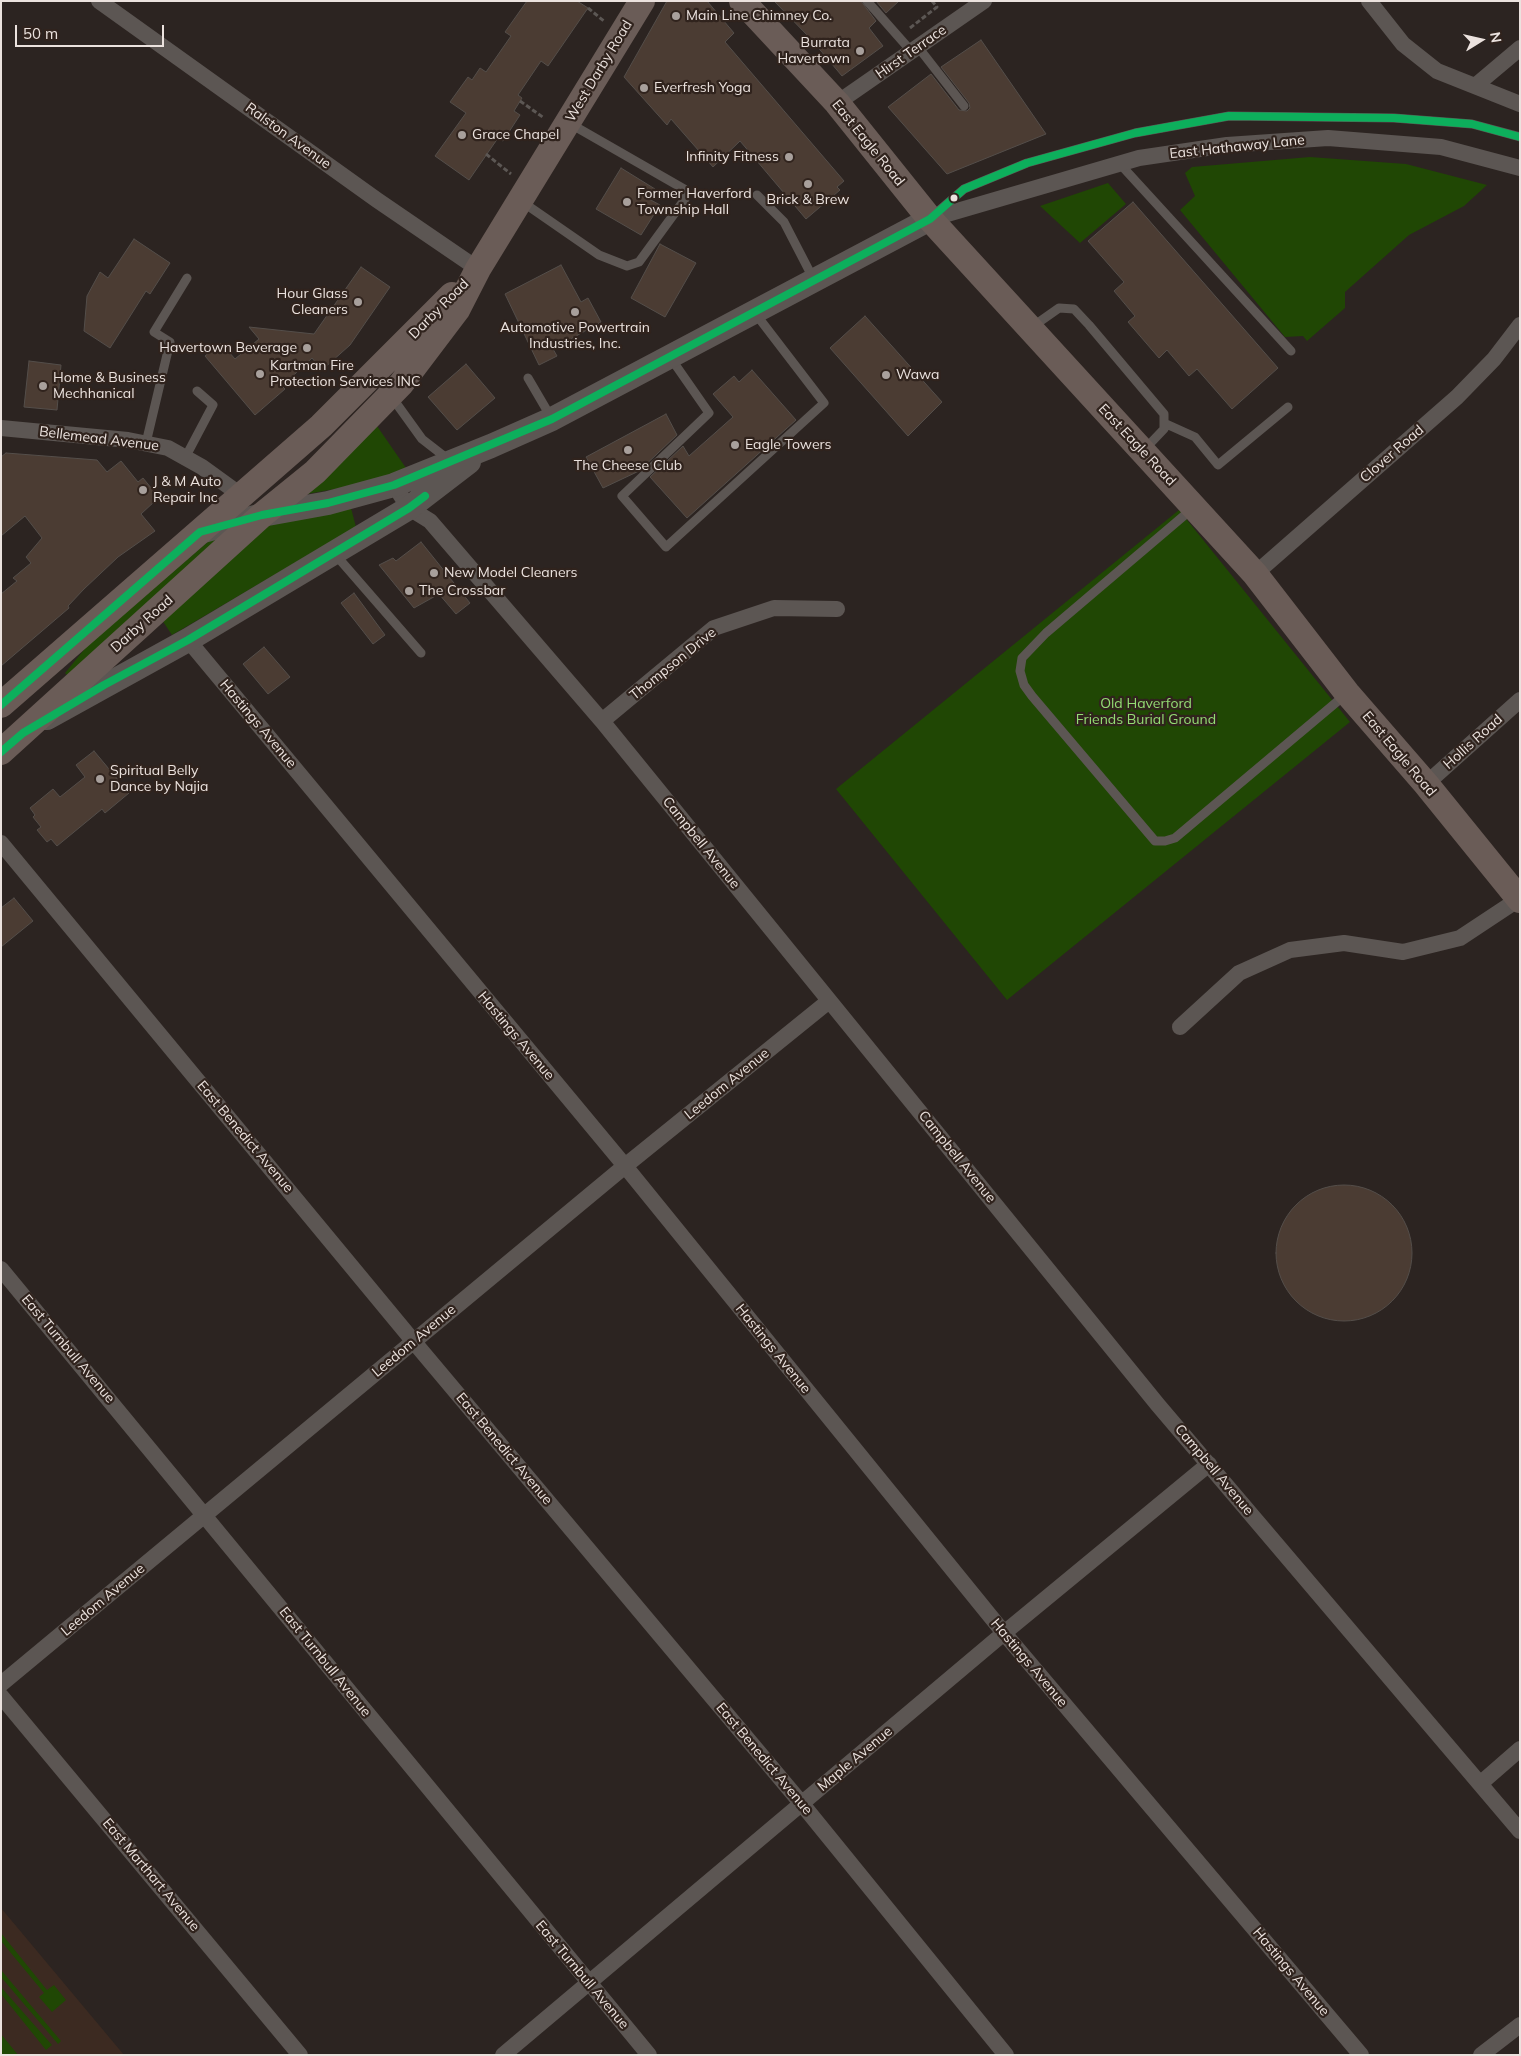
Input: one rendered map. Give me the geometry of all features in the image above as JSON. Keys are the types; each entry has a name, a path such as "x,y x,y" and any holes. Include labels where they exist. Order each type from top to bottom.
{"main road":[{"name":"West Darby Road","path":"478,269 642,1"},
{"name":"East Eagle Road","path":"742,1 837,103 930,219 1255,574 1347,693 1426,784 1519,899"},
{"name":"Darby Road","path":"1,752 262,515 315,472 390,396 457,310 478,269"},
{"name":"Darby Road","path":"1,705 321,426 478,269"}],"street":[{"name":"Ralston Avenue","path":"99,1 376,200 478,269"},
{"name":"Hirst Terrace","path":"837,103 984,1"},
{"path":"1369,1 1403,44 1437,71 1520,104"},
{"path":"1475,86 1520,48"},
{"name":"East Hathaway Lane","path":"930,219 1140,158 1227,145 1328,138 1441,147 1520,168"},
{"name":"Darby Road","path":"200,532 262,515 328,503 394,485 491,446 552,419 930,219"},
{"name":"Clover Road","path":"1255,574 1457,397 1494,359 1520,325"},
{"name":"Bellemead Avenue","path":"1,428 128,440 168,448 242,496"},
{"name":"Darby Road","path":"23,733 188,640 409,508 491,446"},
{"name":"Campbell Avenue","path":"394,485 409,508 430,522 602,721 1209,1464 1520,1831"},
{"name":"Thompson Drive","path":"602,721 714,628 774,608 837,609"},
{"name":"Hastings Avenue","path":"188,640 625,1166 1004,1633 1362,2055"},
{"name":"Hollis Road","path":"1426,784 1520,700"},
{"name":"East Benedict Avenue","path":"1,843 414,1342 802,1804 1006,2055"},
{"path":"1180,1027 1239,973 1290,950 1344,943 1403,952 1460,938 1519,899"},
{"name":"Leedom Avenue","path":"1,1684 625,1166 829,1001"},
{"name":"East Turnbull Avenue","path":"1,1269 648,2055"},
{"name":"Maple Avenue","path":"503,2055 1004,1633 1209,1464"},
{"name":"East Marthart Avenue","path":"1,1696 300,2055"},
{"path":"1481,1784 1520,1749"},
{"path":"1481,2055 1520,2024"}],"lane":[{"path":"867,1 898,36 915,49 964,106"},
{"path":"930,219 964,190 1027,163 1135,132 1229,116 1394,118 1472,124 1520,137"},
{"path":"526,192 599,255 627,266 638,262 685,200 686,193 684,189 564,127"},
{"path":"1120,164 1291,351"},
{"path":"757,195 784,222 814,280"},
{"path":"146,444 170,342 154,332 187,278"},
{"path":"1030,328 1059,308 1074,309 1164,414 1164,429 1143,452"},
{"path":"670,356 709,412 622,496 666,547 824,403 754,312"},
{"path":"528,378 552,419"},
{"path":"185,458 213,405 198,391"},
{"path":"390,396 422,439 450,461"},
{"path":"1164,423 1195,436 1218,465 1288,407"},
{"path":"1194,507 1046,632 1022,658 1020,671 1024,686 1032,696 1155,841 1165,841 1175,838 1347,693"},
{"path":"334,553 421,653"}],"path":[{"path":"898,36 937,7 932,1"},
{"path":"520,101 564,127"},
{"path":"486,154 507,171 526,192"}],"shaded area":[{"path":"1,1908 124,2055 1,2055"}],"green space":[{"path":"1310,157 1406,164 1487,185 1464,206 1409,235 1345,292 1345,308 1307,341 1303,336 1285,337 1180,210 1195,196 1185,173 1192,167"},
{"path":"1108,183 1126,204 1080,243 1040,206"},
{"path":"377,426 406,468 374,482 307,494"},
{"path":"351,508 356,527 172,635 160,617 267,523"},
{"name":"Old Haverford Friends Burial Ground","path":"1179,510 1350,722 1007,1000 836,789"},
{"path":"225,535 69,677 65,673 87,646 210,540"},
{"path":"1,1933 47,1990 54,1985 66,2000 52,2012 39,1997 44,1993 1,1941"},
{"path":"1,1970 61,2041 58,2044 1,1977"},
{"path":"1,1987 52,2045 46,2050 1,1994"},
{"path":"1,2034 18,2055 1,2055"}],"building":[{"path":"527,1 577,1 588,8 548,66 541,61 518,95 522,98 514,111 520,115 503,141 498,138 469,180 435,156 466,113 450,102 468,77 472,80 480,68 486,72 511,36 505,32"},
{"path":"667,1 707,1 734,33 725,42 844,181 837,187 840,190 806,219 740,141 713,167 671,119 667,125 624,77"},
{"path":"774,1 861,1 876,21 869,28 883,46 842,76 810,38"},
{"path":"876,1 899,1 886,13"},
{"path":"981,40 1046,134 947,174 888,107 931,74 959,110 967,111 970,108 969,103 941,67"},
{"name":"Former Haverford Township Hall","path":"621,168 655,189 649,199 660,205 641,235 596,209"},
{"path":"1133,202 1278,368 1232,409 1197,369 1189,376 1167,350 1159,358 1128,322 1135,316 1114,291 1124,282 1088,241"},
{"path":"134,239 170,263 150,294 146,291 110,348 84,331 87,296 100,272 108,278"},
{"path":"660,244 696,263 665,317 631,298"},
{"path":"561,265 581,302 588,298 601,322 553,349 557,356 539,365 505,294"},
{"path":"361,267 390,287 350,345 322,370 312,358 282,386 285,389 255,415 205,356 221,343 235,359 259,339 249,327 314,334"},
{"name":"Wawa","path":"865,316 942,402 908,436 830,348"},
{"name":"Home & Business Mechhanical","path":"29,361 61,365 57,410 24,407"},
{"path":"466,364 495,398 457,430 428,397"},
{"name":"Eagle Towers","path":"752,370 796,420 687,518 650,477 683,446 689,456 733,417 713,394 734,376 739,382"},
{"name":"The Cheese Club","path":"666,414 677,435 639,471 603,488 586,457"},
{"path":"6,453 97,460 107,472 121,461 138,482 143,478 156,494 152,497 155,501 141,514 155,531 118,557 84,589 68,606 69,608 1,666 1,594 17,581 13,578 31,563 26,557 42,538 25,516 1,536 1,457"},
{"path":"421,542 470,603 456,614 439,594 414,608 379,565 393,558 396,561"},
{"path":"354,593 385,635 373,644 341,603"},
{"path":"264,647 290,677 268,694 243,664"},
{"path":"94,751 129,793 105,813 102,809 57,846 51,839 47,842 37,830 41,827 33,817 35,815 30,808 53,789 60,797 85,777 76,765"},
{"path":"14,898 33,921 1,947 1,908"},
{"path":"1344,1185 1370,1190 1382,1196 1392,1205 1401,1215 1407,1227 1412,1253 1407,1279 1401,1291 1392,1301 1382,1310 1370,1316 1344,1321 1318,1316 1306,1310 1296,1301 1287,1291 1281,1279 1276,1253 1281,1227 1287,1215 1296,1205 1306,1196 1318,1190"}],"transit line":[{"path":"1,705 200,532 262,515 328,503 394,485 552,419 930,219 964,189 1027,163 1135,133 1229,116 1394,118 1472,124 1520,137"},
{"path":"1,752 23,733 104,685 188,640 409,508 425,496"}],"place":[{"name":"Main Line Chimney Co.","path":"676,16"},
{"name":"Burrata Havertown","path":"860,51"},
{"name":"Everfresh Yoga","path":"644,88"},
{"name":"Grace Chapel","path":"462,135"},
{"name":"Infinity Fitness","path":"789,157"},
{"name":"Brick & Brew","path":"808,184"},
{"name":"Former Haverford Township Hall","path":"627,202"},
{"name":"Hour Glass Cleaners","path":"358,302"},
{"name":"Automotive Powertrain Industries, Inc.","path":"575,312"},
{"name":"Havertown Beverage","path":"307,348"},
{"name":"Kartman Fire Protection Services INC","path":"260,374"},
{"name":"Wawa","path":"886,375"},
{"name":"Home & Business Mechhanical","path":"43,386"},
{"name":"Eagle Towers","path":"735,445"},
{"name":"The Cheese Club","path":"628,450"},
{"name":"J & M Auto Repair Inc","path":"143,490"},
{"name":"New Model Cleaners","path":"434,573"},
{"name":"The Crossbar","path":"409,591"},
{"name":"Spiritual Belly Dance by Najia","path":"100,779"}]}
